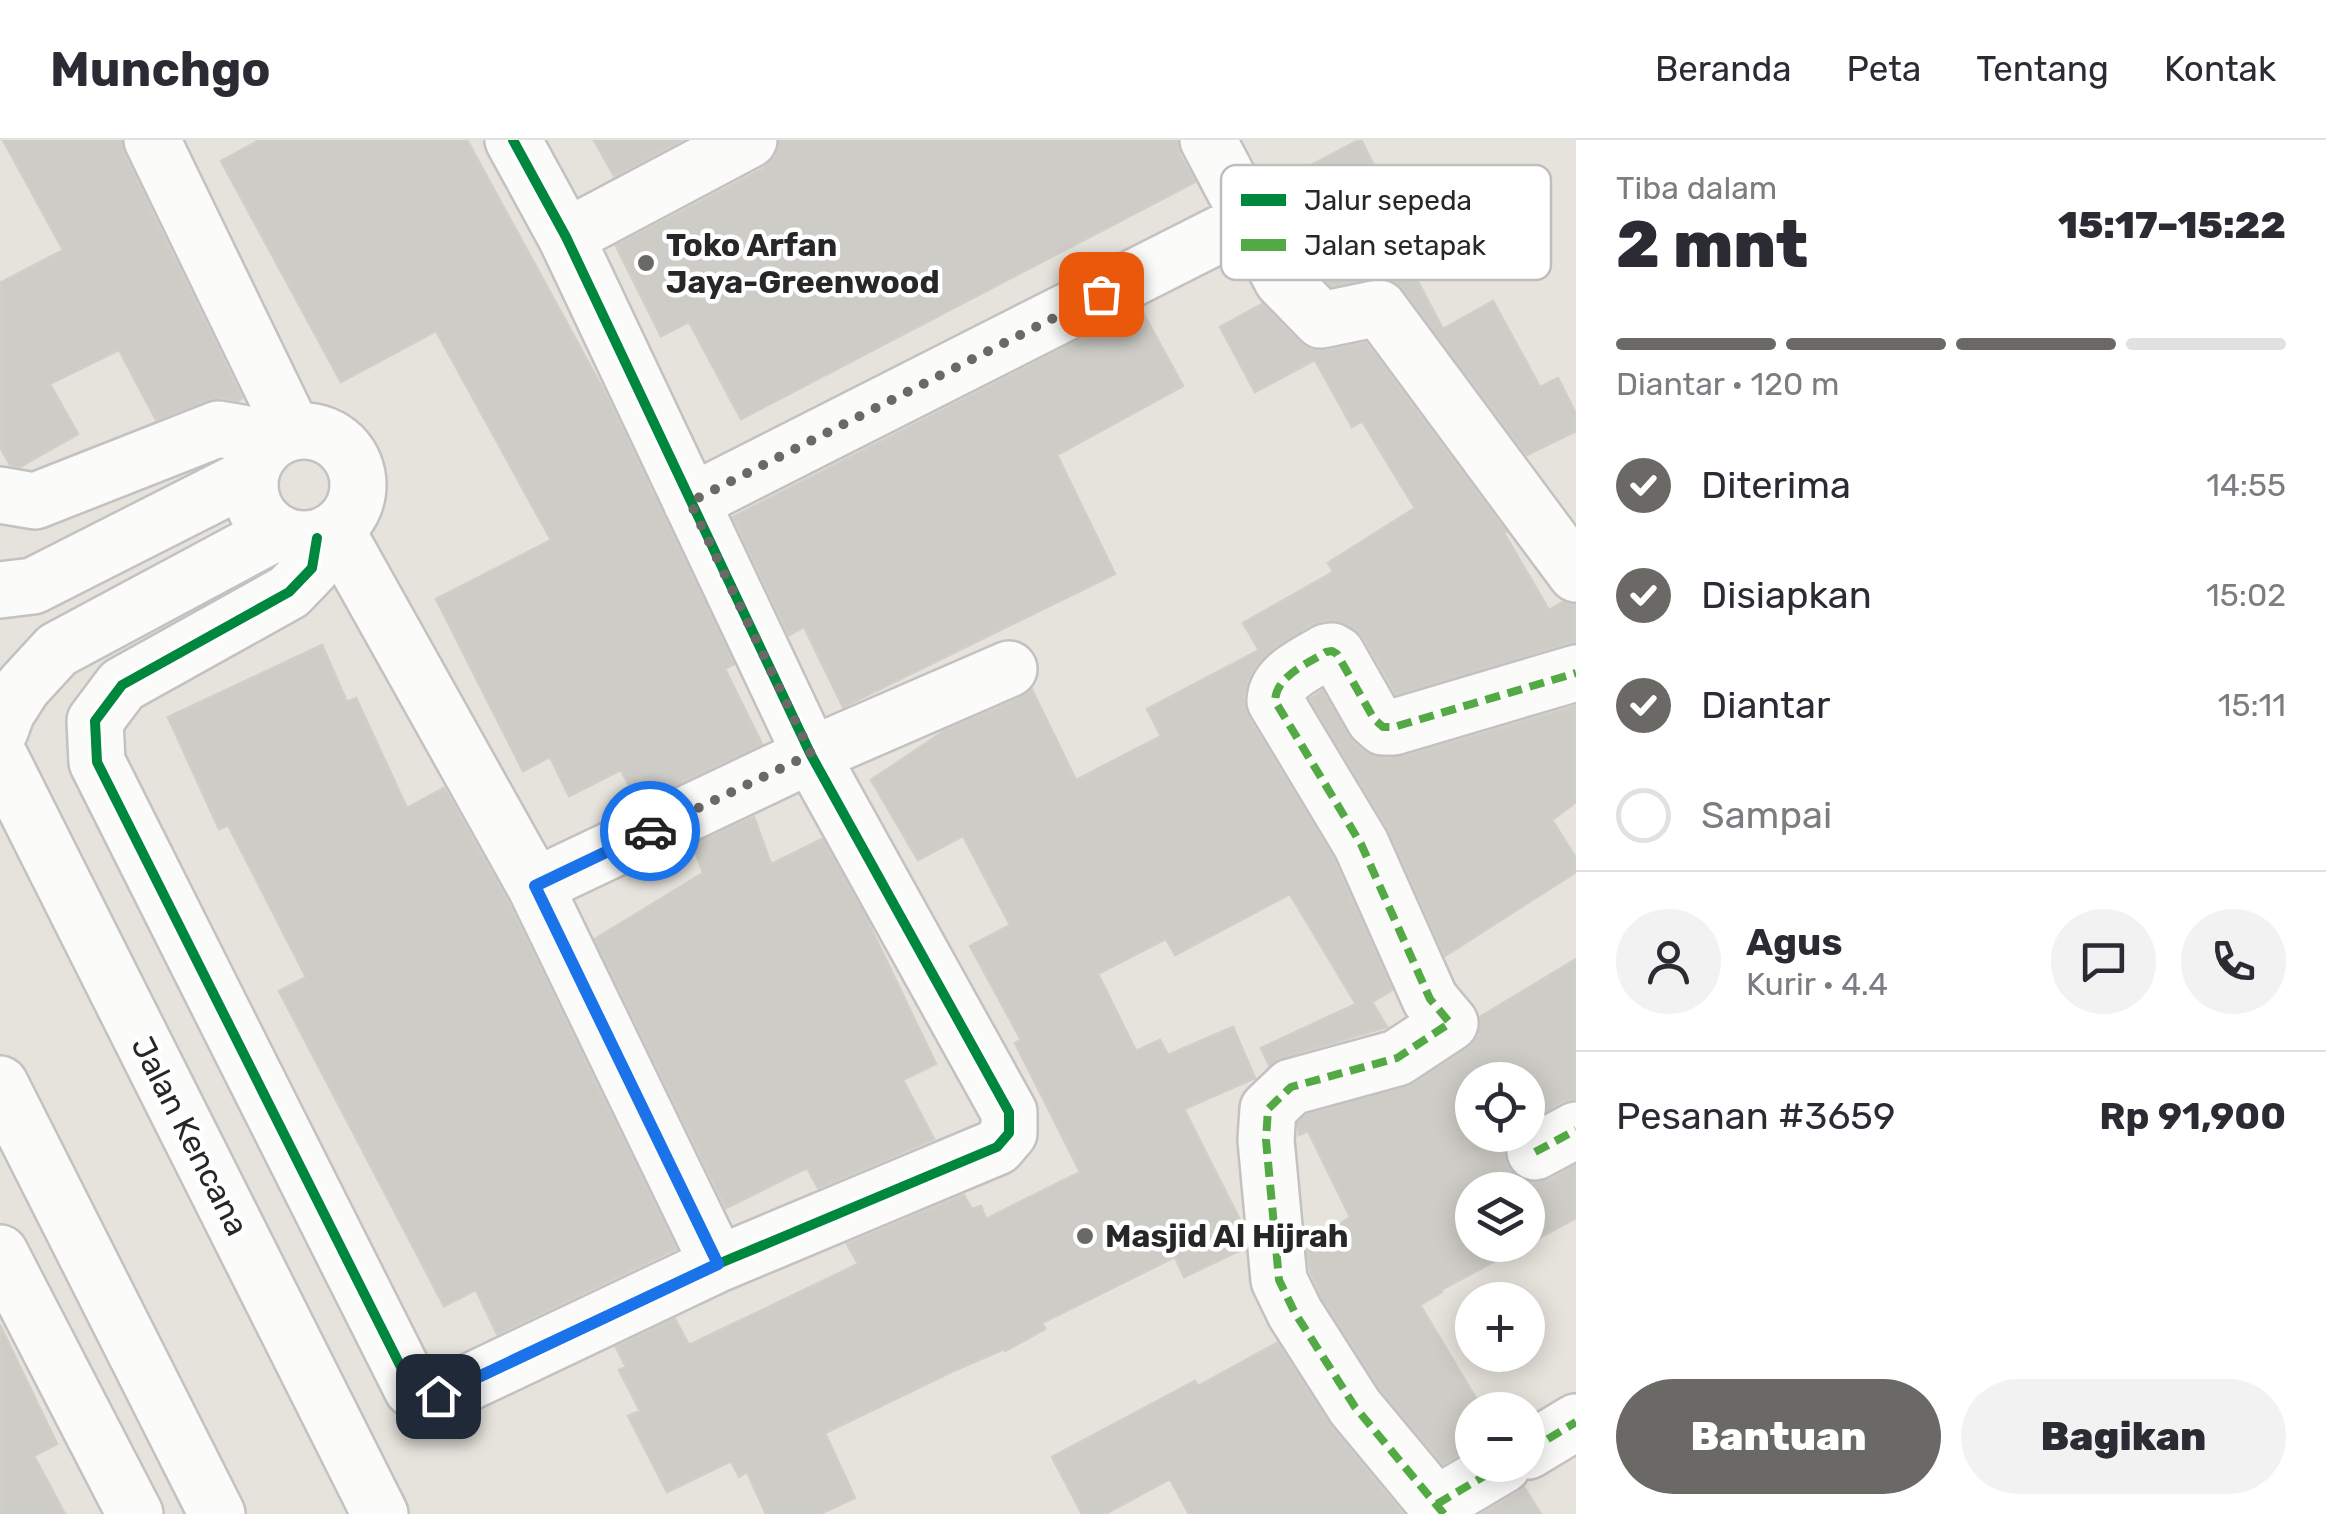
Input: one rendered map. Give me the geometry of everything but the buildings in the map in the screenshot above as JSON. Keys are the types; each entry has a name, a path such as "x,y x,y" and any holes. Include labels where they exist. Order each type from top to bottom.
{"street":[{"path":"152,140 269,452 250,491 254,509 264,522 310,533 535,886 718,1264"},
{"path":"310,533 312,568 288,592 122,684 95,721 98,762 412,1389 423,1398 438,1396 718,1264 997,1147 1009,1133 1010,1112 811,754 566,237 512,140"},
{"path":"566,237 750,140"},
{"path":"1208,140 1221,165"},
{"path":"690,502 1221,234"},
{"path":"1282,280 1320,320 1379,308 1576,574"},
{"path":"0,495 35,501 218,429 242,433 269,452"},
{"path":"0,590 33,586 312,430 330,436 355,463 359,481 357,500 348,517 58,650 23,687 0,731"},
{"path":"1479,1482 1440,1509 1356,1407 1295,1313 1279,1280 1266,1140 1268,1109 1291,1087 1397,1058 1450,1023 1430,999 1361,844 1275,700 1276,689 1284,679 1332,651 1374,719 1383,727 1394,727 1576,674"},
{"path":"535,886 811,754 1009,669"},
{"name":"Jalan Kencana","path":"5,778 380,1514"},
{"path":"0,1084 216,1514"},
{"path":"0,1253 135,1514"},
{"path":"1545,1441 1576,1422"}],"marked path":[{"path":"1444,1514 1355,1407 1295,1313 1279,1280 1266,1140 1268,1109 1291,1087 1397,1058 1450,1023 1430,999 1361,844 1275,701 1287,678 1332,651 1374,719 1383,727 1576,673"},
{"path":"1545,1147 1576,1130"},
{"path":"1545,1441 1576,1422"},
{"path":"1437,1504 1474,1482"}],"cycle path":[{"path":"317,538 312,568 289,592 122,685 95,721 97,762 412,1389 423,1398 438,1397 718,1264 997,1147 1009,1133 1009,1112 811,755 566,237 513,140"}],"way so far":[{"path":"650,831 811,754 690,502 1101,294"}],"place":[{"name":"Toko Arfan Jaya-Greenwood","path":"646,263"},
{"name":"Masjid Al Hijrah","path":"1085,1236"}],"route":[{"path":"438,1396 718,1264 535,886 650,831"}]}
